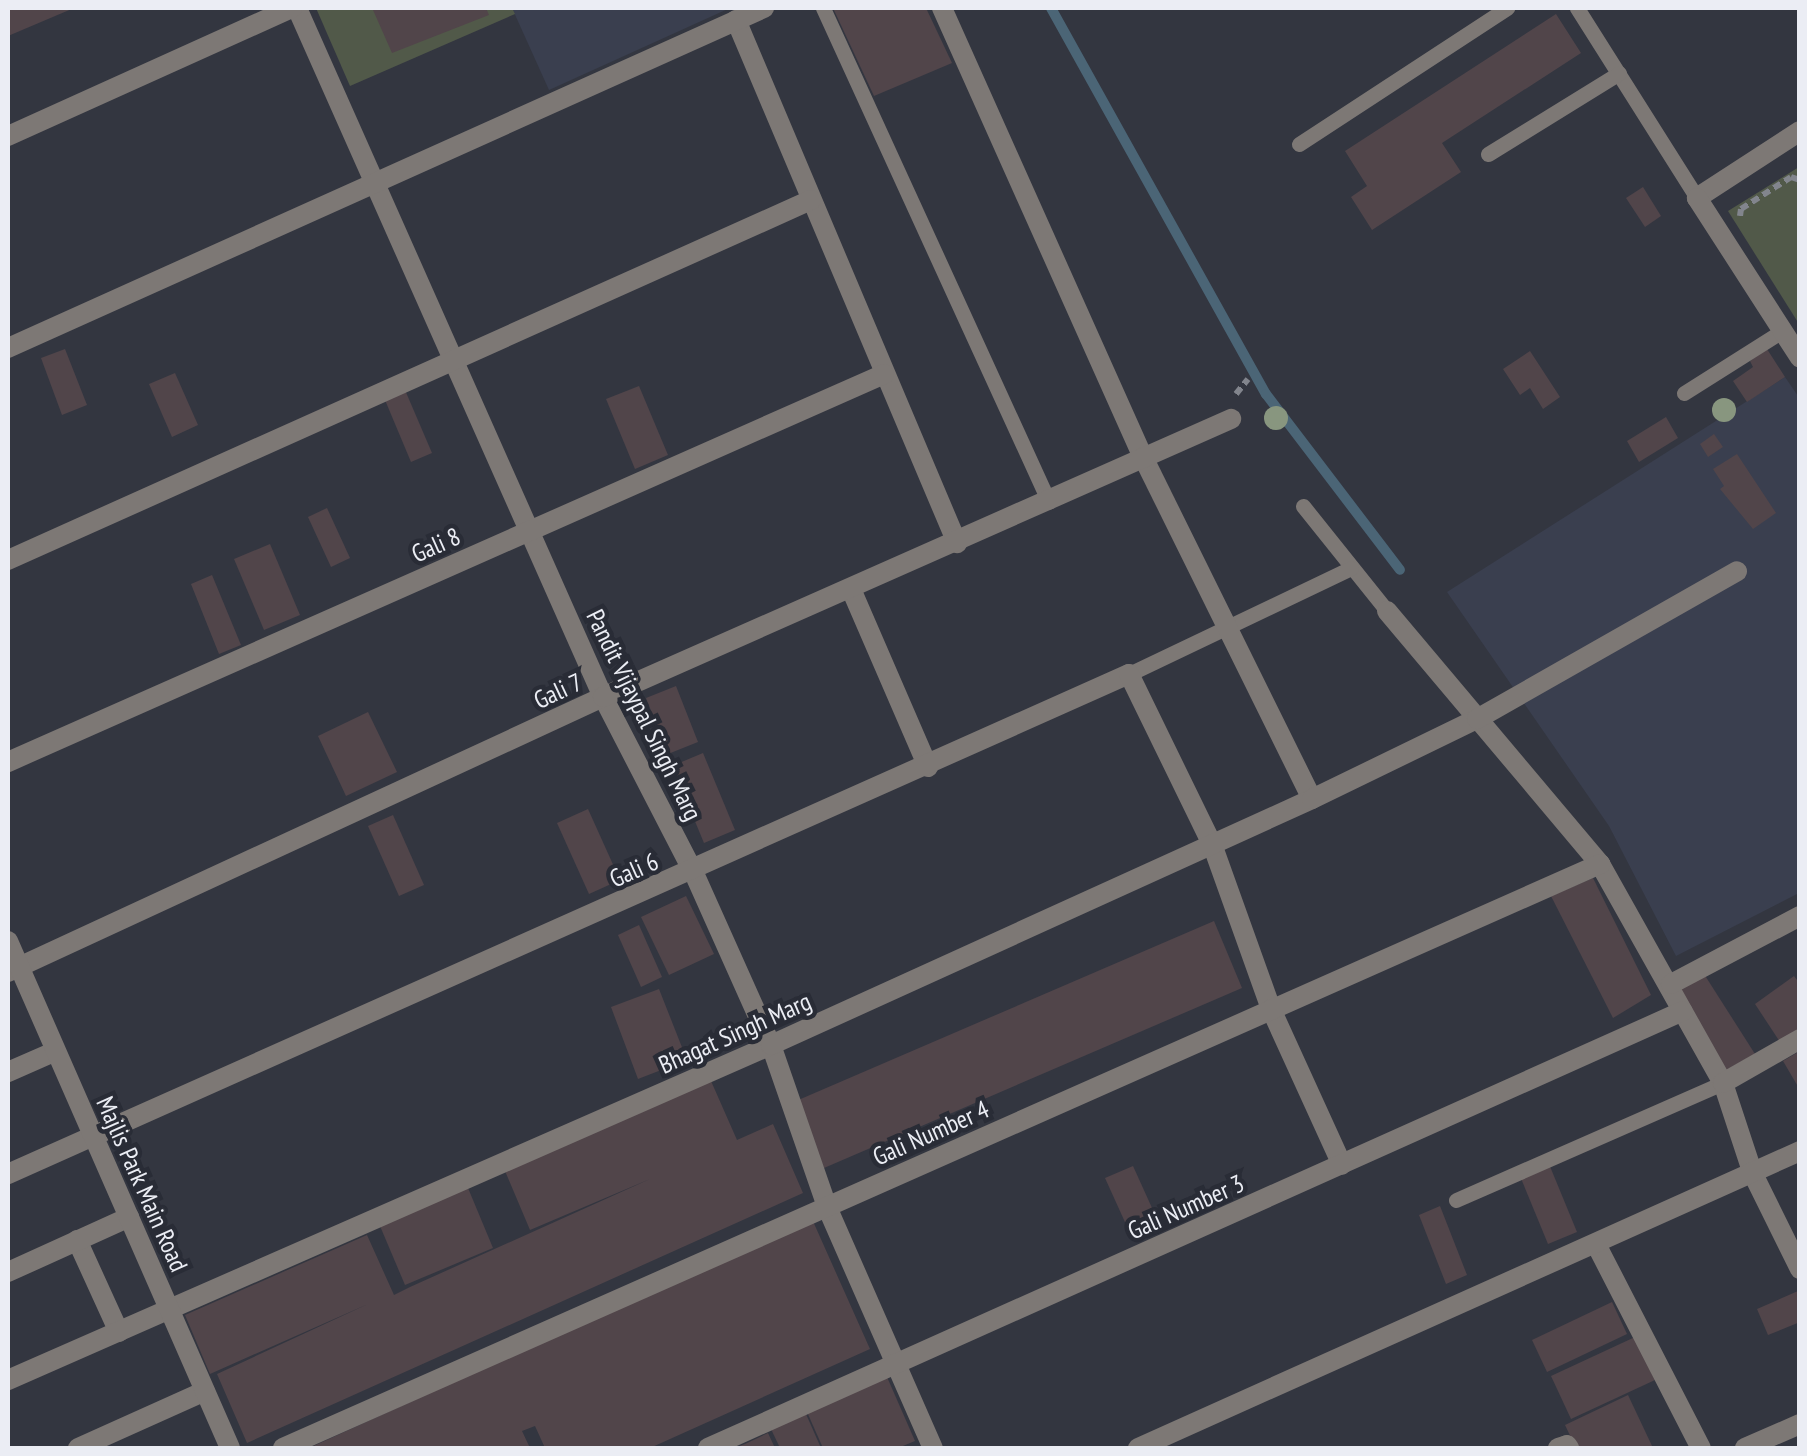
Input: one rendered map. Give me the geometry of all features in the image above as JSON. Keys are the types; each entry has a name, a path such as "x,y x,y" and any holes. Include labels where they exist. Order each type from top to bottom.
{"street":[{"path":"8,136 295,8"},
{"name":"Pandit Vijaypal Singh Marg","path":"295,8 603,698 693,871 771,1045 827,1207 932,1448"},
{"path":"8,348 764,8"},
{"path":"942,8 1143,456 1312,799"},
{"path":"736,20 957,543"},
{"path":"1797,139 1697,198 1800,358"},
{"path":"8,560 812,200"},
{"name":"Gali 8","path":"8,762 884,374"},
{"name":"Gali 7","path":"13,969 603,698 1231,419"},
{"name":"Bhagat Singh Marg","path":"8,1380 771,1045 1312,799 1478,719 1737,572"},
{"path":"850,589 928,767"},
{"path":"1387,611 1600,864 1722,1083 1752,1174 1795,1247 1800,1269"},
{"path":"1129,674 1212,844 1271,1009 1342,1164"},
{"name":"Gali 6","path":"8,1174 928,767 1129,674"},
{"name":"Gali Number 4","path":"283,1448 1600,864"},
{"path":"1670,984 1800,916"},
{"name":"Majlis Park Main Road","path":"8,941 13,969 56,1050 230,1448"},
{"name":"Gali Number 3","path":"708,1448 1684,1011"},
{"path":"1722,1083 1800,1039"},
{"path":"8,1072 56,1050"},
{"path":"1144,1447 1597,1246 1800,1151"},
{"path":"8,1272 129,1217"},
{"path":"77,1240 120,1332"},
{"path":"1597,1246 1701,1448"},
{"path":"78,1448 205,1391"},
{"path":"1745,1448 1800,1424"},
{"path":"1558,1448 1567,1444 1569,1448"}],"lane":[{"path":"824,8 1049,502"},
{"path":"1299,144 1508,8"},
{"path":"1578,8 1697,198"},
{"path":"1488,154 1619,73"},
{"path":"1684,393 1782,331"},
{"path":"1303,506 1387,611"},
{"path":"1129,674 1352,568"},
{"path":"1456,1200 1722,1083"}],"path":[{"path":"1750,232 1740,216 1741,210 1791,177 1800,180"}],"shaded area":[{"path":"512,8 730,8 549,90"},
{"path":"1785,377 1800,399 1799,893 1676,956 1609,826 1447,592"}],"green space":[{"path":"316,8 512,8 515,14 350,86"},
{"path":"1800,168 1799,324 1728,211"}],"building":[{"path":"8,8 74,8 8,36"},
{"path":"486,8 489,15 392,53 373,10"},
{"path":"833,8 926,8 952,63 874,96"},
{"path":"1556,14 1581,53 1442,143 1461,172 1372,230 1351,197 1367,186 1345,151"},
{"path":"1643,187 1661,216 1645,227 1626,198"},
{"path":"65,349 87,405 62,415 41,358"},
{"path":"1767,349 1785,377 1747,402 1733,381 1753,367 1750,361"},
{"path":"1530,351 1560,397 1543,409 1530,388 1520,395 1503,369"},
{"path":"175,373 198,425 172,437 149,384"},
{"path":"639,386 668,455 635,469 606,399"},
{"path":"405,390 432,453 411,462 385,400"},
{"path":"1666,417 1678,438 1639,462 1627,441"},
{"path":"1714,434 1723,447 1708,457 1700,444"},
{"path":"1737,454 1776,513 1753,529 1720,489 1724,486 1713,469"},
{"path":"327,508 350,558 331,567 308,517"},
{"path":"270,544 300,615 264,630 234,559"},
{"path":"212,575 241,645 219,654 191,584"},
{"path":"676,686 698,742 668,754 646,698"},
{"path":"368,712 397,772 346,796 318,736"},
{"path":"703,753 735,830 704,843 672,766"},
{"path":"588,809 620,880 589,894 557,823"},
{"path":"393,815 424,885 399,896 368,826"},
{"path":"1593,878 1651,995 1613,1018 1551,896"},
{"path":"686,896 714,954 669,975 641,917"},
{"path":"1214,921 1242,988 824,1168 796,1101"},
{"path":"639,925 662,977 641,987 618,935"},
{"path":"1704,974 1755,1054 1726,1070 1679,990"},
{"path":"1794,976 1800,984 1800,1032 1780,1042 1755,1004"},
{"path":"659,989 687,1060 638,1079 611,1007"},
{"path":"1800,1051 1800,1090 1783,1061"},
{"path":"711,1081 737,1140 773,1124 803,1193 247,1443 217,1374 368,1304 210,1374 185,1315 367,1235 394,1295 650,1179 530,1230 505,1171"},
{"path":"1549,1164 1577,1232 1548,1244 1520,1176"},
{"path":"1133,1166 1162,1230 1134,1242 1105,1178"},
{"path":"468,1188 493,1248 405,1285 380,1226"},
{"path":"1440,1206 1467,1275 1446,1284 1419,1215"},
{"path":"812,1219 870,1349 650,1448 545,1448 535,1426 522,1431 530,1448 309,1448"},
{"path":"1798,1291 1800,1322 1768,1335 1757,1309"},
{"path":"1612,1302 1627,1334 1547,1372 1532,1340"},
{"path":"1635,1337 1655,1380 1571,1419 1551,1376"},
{"path":"887,1377 915,1441 898,1448 823,1448 807,1412"},
{"path":"1628,1395 1653,1448 1576,1448 1565,1425"},
{"path":"806,1414 821,1448 780,1448 771,1429"},
{"path":"768,1433 775,1448 734,1448 745,1444"}],"waterway":[{"path":"1051,8 1266,394 1400,570"}]}
